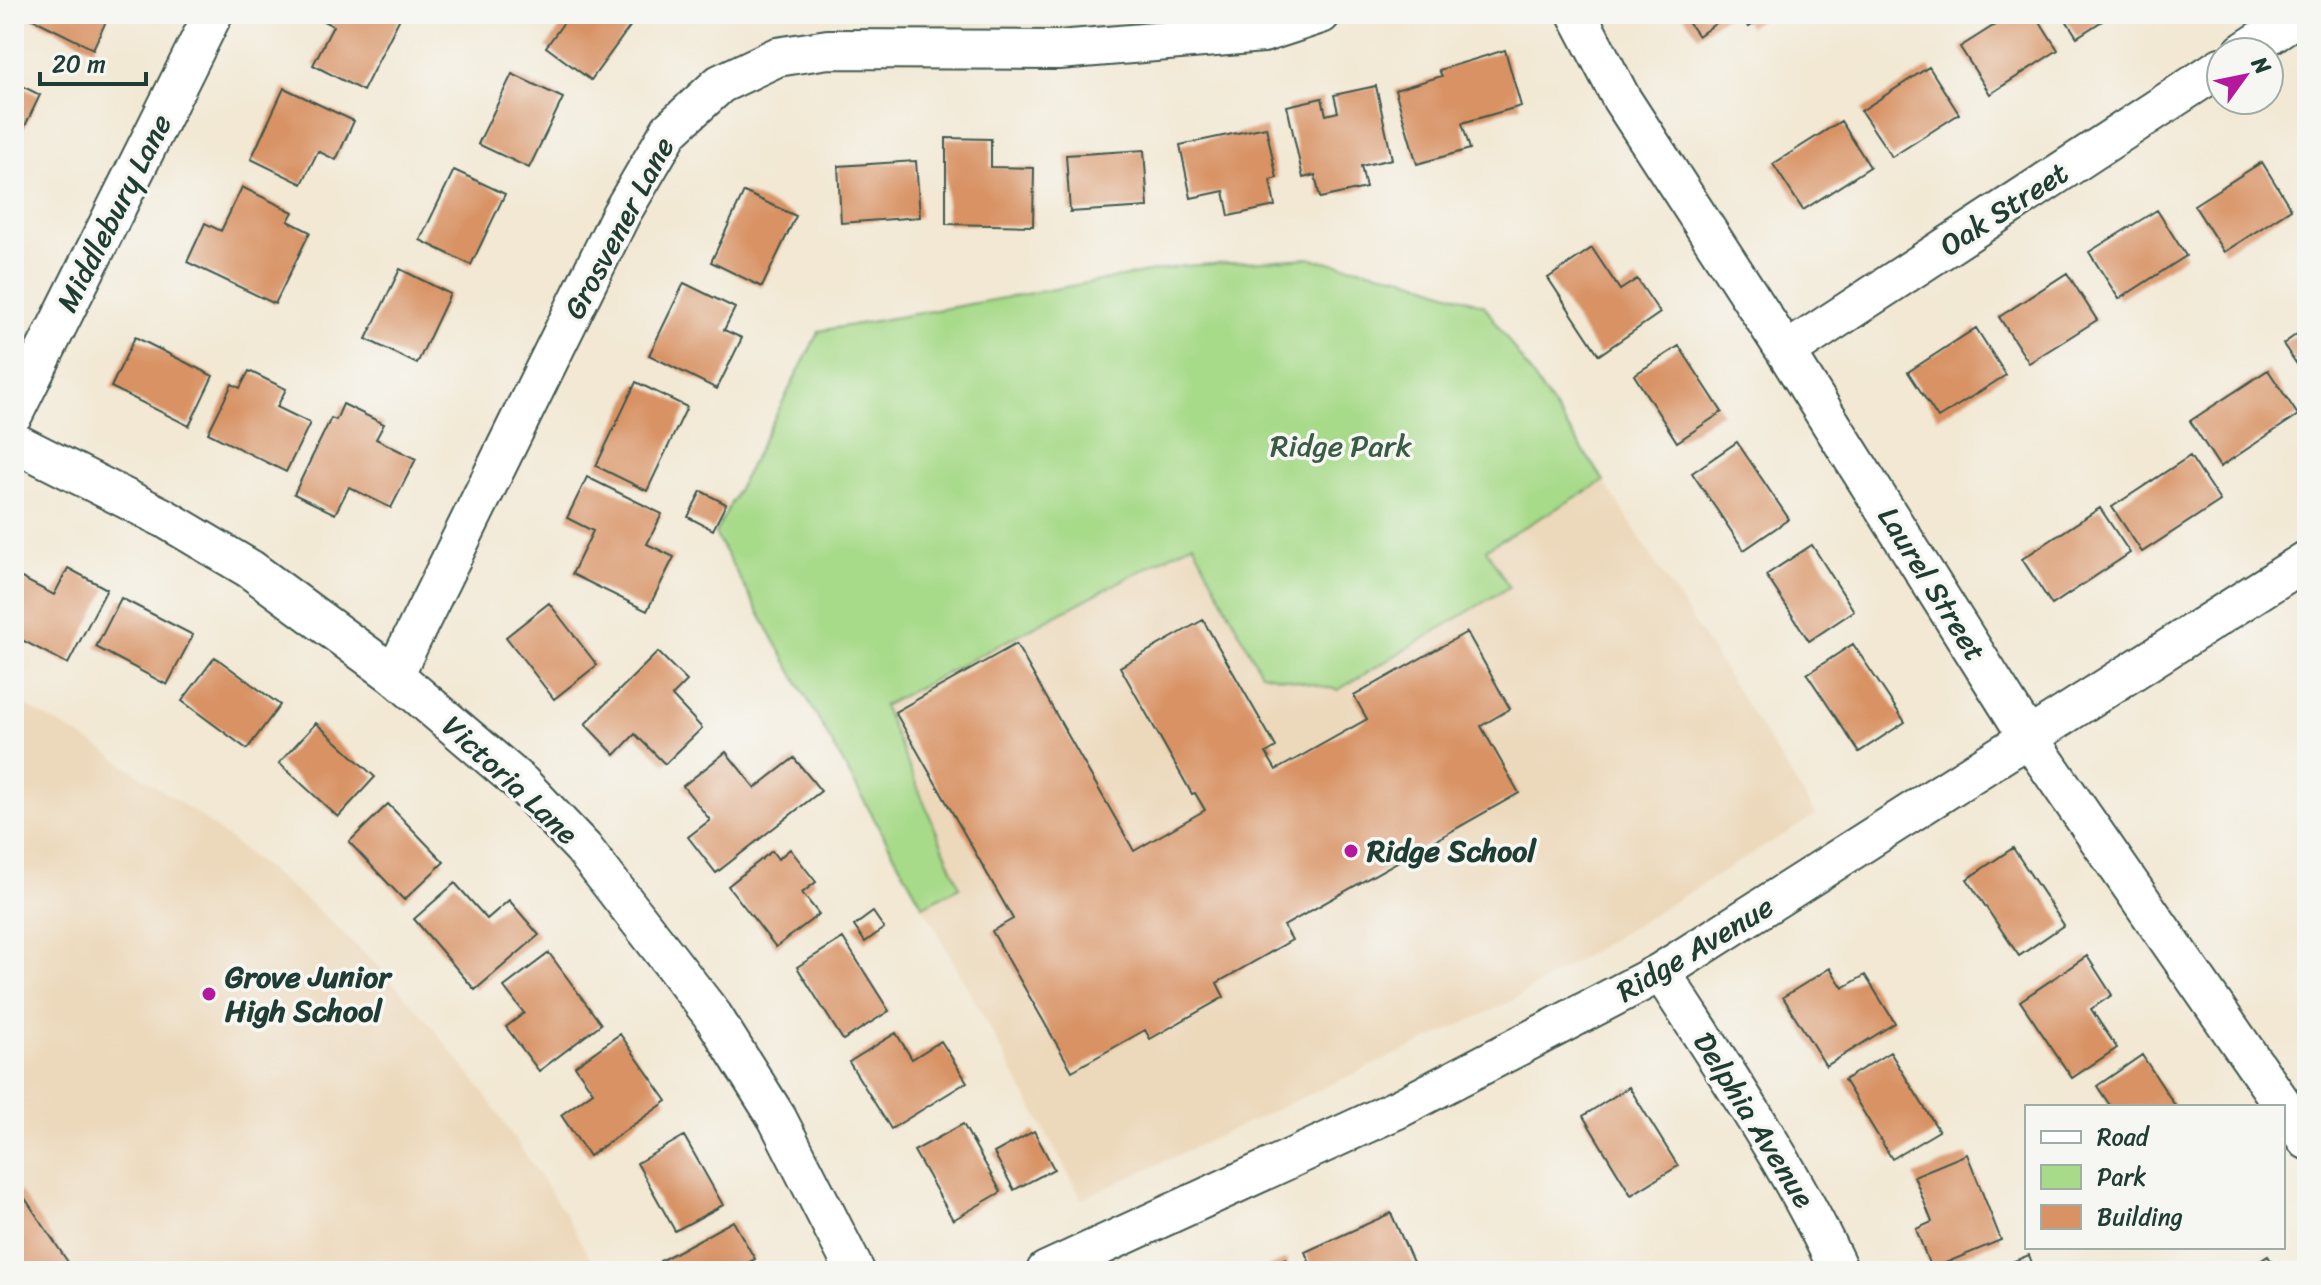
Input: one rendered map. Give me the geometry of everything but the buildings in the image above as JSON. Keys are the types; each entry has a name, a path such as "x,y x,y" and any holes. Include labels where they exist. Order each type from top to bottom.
{"street":[{"name":"Middlebury Lane","path":"14,413 213,14"},
{"name":"Grosvener Lane","path":"394,675 621,214 670,130 720,84 777,57 828,49 1059,50 1263,33 1321,14"},
{"name":"Laurel Street","path":"1577,14 1621,98 1786,352 2028,737 2283,1105"},
{"path":"2267,36 2301,14"},
{"name":"Oak Street","path":"1786,352 2205,77"},
{"name":"Victoria Lane","path":"14,442 164,518 250,569 394,675 522,784 583,848 713,1016 777,1118 855,1271"},
{"name":"Ridge Avenue","path":"1046,1271 1400,1108 1612,1000 1760,911 2307,560"},
{"name":"Delphia Avenue","path":"1661,972 1783,1161 1839,1271"},
{"name":"Laurel Street","path":"2285,1108 2307,1140"}],"shaded area":[{"name":"Ridge School","path":"1604,481 1816,815 1508,1003 1082,1199 923,906 960,887 882,706 1193,543 1261,673 1509,587 1485,549"},
{"name":"Grove Junior High School","path":"14,699 102,749 201,817 316,908 376,964 431,1025 481,1089 565,1214 598,1271 14,1271"}],"green space":[{"name":"Ridge Park","path":"1308,258 1404,277 1484,305 1604,481 1486,549 1509,587 1338,690 1261,673 1193,543 883,706 960,887 923,906 715,534 819,331 1182,266"}],"place":[{"name":"Ridge School","path":"1351,851"},
{"name":"Grove Junior High School","path":"209,994"}]}
